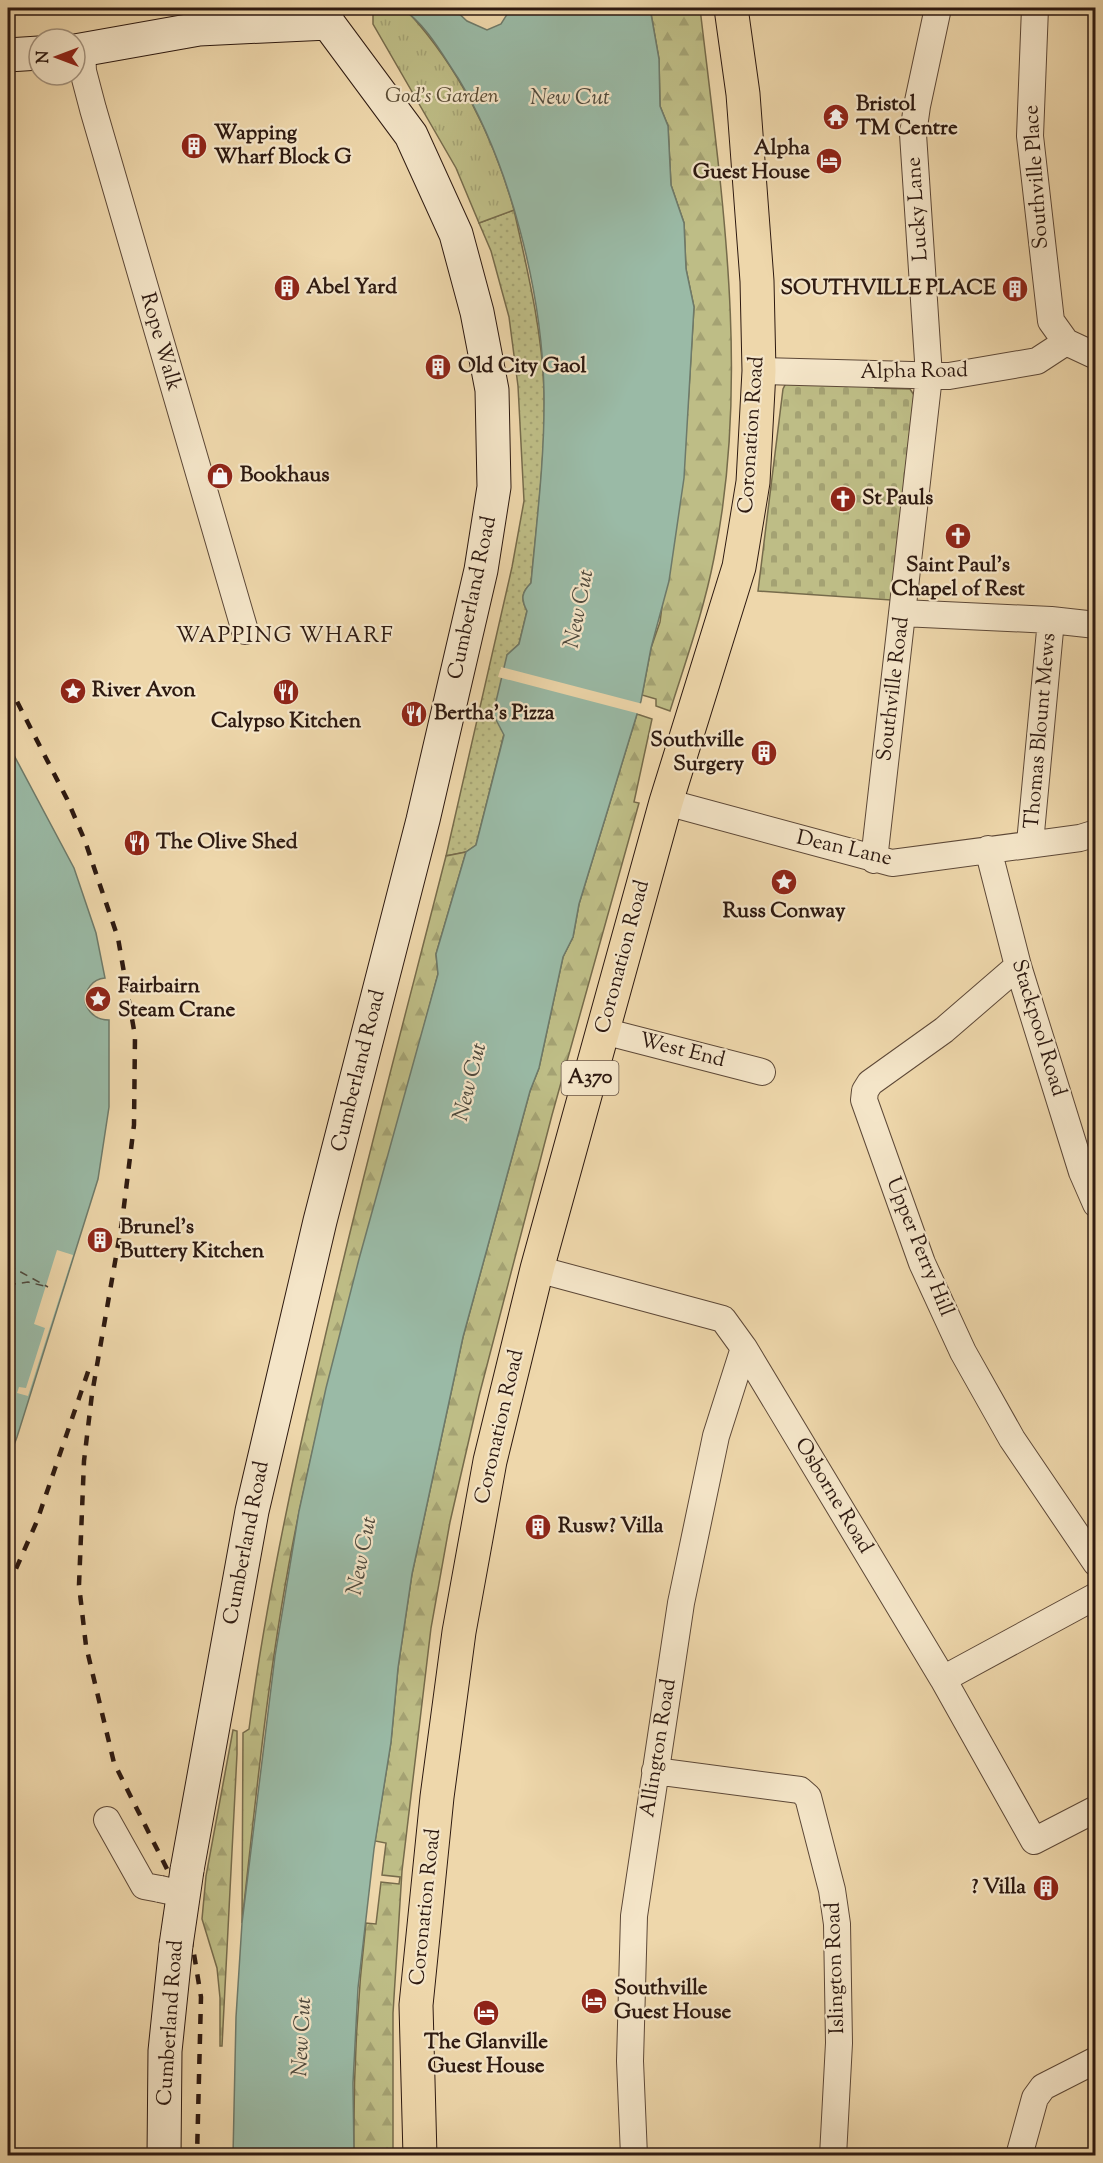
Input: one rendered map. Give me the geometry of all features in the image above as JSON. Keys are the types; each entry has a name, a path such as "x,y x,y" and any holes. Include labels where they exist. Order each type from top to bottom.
{"highway":[{"name":"Coronation Road","path":"420,2156 416,2005 439,1785 459,1632 490,1461 537,1269 666,802 739,567 753,482 759,371 757,281 743,94 731,8"}],"street":[{"name":"Lucky Lane","path":"928,376 913,134 938,8"},
{"name":"Southville Place","path":"1035,8 1030,136 1051,321 1066,342"},
{"path":"87,49 200,29 333,13"},
{"name":"Cumberland Road","path":"164,2156 165,2051 176,1945 177,1884 254,1500 320,1221 423,820 481,570 494,487 495,448 492,390 477,312 456,234 411,135 333,13"},
{"path":"8,55 27,54"},
{"name":"Rope Walk","path":"87,86 245,631"},
{"name":"Alpha Road","path":"759,371 949,376 1037,361 1066,342"},
{"path":"1066,342 1095,356"},
{"name":"Southville Road","path":"874,860 928,376"},
{"path":"903,613 1051,620 1095,625"},
{"name":"Thomas Blount Mews","path":"1030,843 1051,620"},
{"name":"Dean Lane","path":"666,802 874,860 906,862 1030,843 1080,838 1095,833"},
{"name":"Stackpool Road","path":"988,849 1018,966 1082,1172 1095,1204"},
{"name":"Upper Perry Hill","path":"1018,966 944,1030 870,1083 864,1100 922,1263 959,1343 1012,1439 1095,1563"},
{"name":"West End","path":"603,1031 762,1071"},
{"name":"Osborne Road","path":"537,1269 723,1319 744,1348 943,1680 1034,1841 1095,1809"},
{"name":"Allington Road","path":"634,2156 630,2061 634,1916 681,1603 716,1436 744,1348"},
{"path":"943,1680 1095,1596"},
{"name":"Islington Road","path":"654,1771 800,1790 808,1797 832,1890 837,1924 838,2043 833,2156"},
{"path":"106,1820 144,1886 177,1884"},
{"path":"1019,2156 1035,2098 1043,2087 1095,2060"}],"green space":[{"name":"God's Garden","path":"378,8 401,8 409,13 444,57 473,105 485,131 514,210 479,223 456,168 373,24 373,12"},
{"path":"650,8 700,8 723,214 729,283 731,352 730,421 725,490 714,558 700,616 670,711 656,706 656,699 642,695 651,648 660,622 688,405 694,307 686,269 684,223 671,185 668,126 660,106 659,59"},
{"path":"514,210 529,277 543,367 542,462 531,583 523,596 527,611 519,644 507,655 504,734 476,845 466,852 446,856 512,567 524,501 518,386 509,317 491,251 479,223"},
{"path":"875,381 875,388 910,389 914,395 891,600 758,591 783,389 786,383"},
{"path":"637,714 652,719 634,802 639,803 552,1115 479,1396 450,1522 431,1628 402,1871 393,2013 393,2155 354,2156 356,2039 366,1923 376,1924 381,1882 399,1884 400,1877 382,1875 386,1843 375,1841 391,1742 398,1668 412,1574 463,1337 530,1091 539,1068 563,957 573,937 579,904"},
{"path":"466,852 436,954 438,974 348,1307 300,1508 273,1663 242,1923 243,1733 249,1729 269,1599 286,1513 345,1252 446,856"},
{"path":"233,1730 237,1731 237,1754 222,2046 220,2046 220,1998 217,1968 202,1919 206,1876"}],"water":[{"name":"New Cut","path":"401,8 453,8 467,21 487,30 501,24 511,8 650,8 659,59 660,106 668,126 671,185 684,223 686,269 694,307 684,478 669,581 651,648 641,701 579,904 573,937 563,957 539,1068 530,1091 463,1337 412,1574 398,1668 391,1742 374,1849 358,1988 353,2083 354,2155 233,2156 236,2017 242,1923 275,1656 299,1511 326,1388 359,1259 438,974 436,954 466,852 476,845 504,735 493,714 507,655 519,644 527,611 523,596 531,583 540,487 544,416 542,353 530,271 520,229 508,189 477,112 433,40 418,22"},
{"path":"8,744 74,868 96,933 105,978 96,980 90,986 85,1002 94,1016 109,1020 109,1107 98,1179 8,1461"}],"pier":[{"path":"501,667 643,704 640,714 498,677"},
{"path":"57,1250 73,1255 28,1396 17,1393 19,1387 26,1388 45,1328 34,1324"}],"ferry route":[{"path":"8,1265 48,1287"},
{"path":"8,1285 28,1282 44,1286"}],"railway":[{"path":"8,684 67,799 85,841 118,938 135,1036 134,1125 122,1222 92,1394 84,1461 79,1585 86,1646 114,1763 175,1885 194,1954 201,1997 197,2156"},
{"path":"8,1587 37,1521 90,1366"}],"place":[{"name":"Bristol TM Centre","path":"836,117"},
{"name":"Wapping Wharf Block G","path":"194,146"},
{"name":"Alpha Guest House","path":"829,161"},
{"name":"Abel Yard","path":"287,288"},
{"name":"SOUTHVILLE PLACE","path":"1015,289"},
{"name":"Old City Gaol","path":"438,367"},
{"name":"Bookhaus","path":"220,476"},
{"name":"St Pauls","path":"843,499"},
{"name":"Saint Paul's Chapel of Rest","path":"958,536"},
{"name":"River Avon","path":"73,691"},
{"name":"Calypso Kitchen","path":"286,692"},
{"name":"Bertha's Pizza","path":"414,714"},
{"name":"Southville Surgery","path":"764,753"},
{"name":"The Olive Shed","path":"137,843"},
{"name":"Russ Conway","path":"784,882"},
{"name":"Fairbairn Steam Crane","path":"98,999"},
{"name":"Brunel's Buttery Kitchen","path":"100,1240"},
{"name":"Rusw? Villa","path":"538,1527"},
{"name":"? Villa","path":"1046,1888"},
{"name":"Southville Guest House","path":"594,2001"},
{"name":"The Glanville Guest House","path":"486,2013"}],"district":[{"name":"WAPPING WHARF","path":"285,637"}]}
